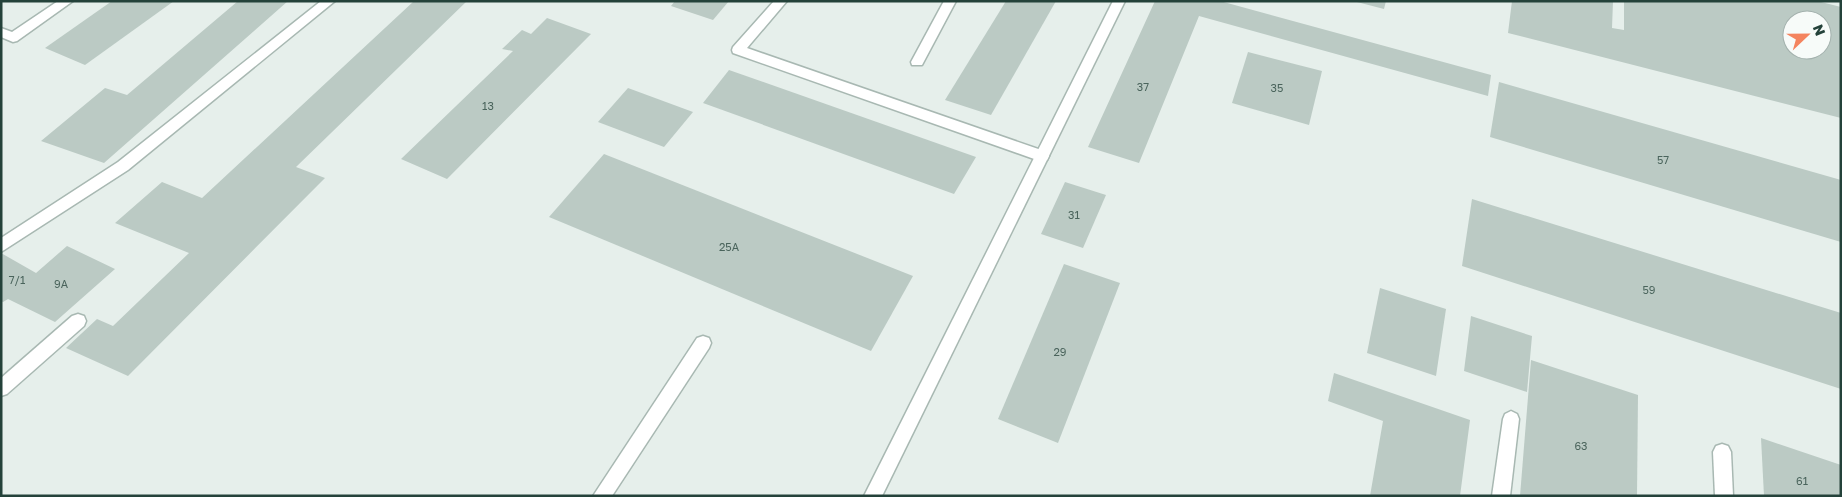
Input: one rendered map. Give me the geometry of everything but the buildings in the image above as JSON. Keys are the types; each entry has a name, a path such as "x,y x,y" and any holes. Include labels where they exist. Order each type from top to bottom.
{"street":[{"path":"1,32 12,38 67,1"},
{"path":"1,246 123,166 329,1"},
{"path":"781,1 738,50 1042,156"},
{"path":"917,62 950,1"},
{"path":"873,496 1119,1"},
{"path":"1,389 78,321"},
{"path":"602,496 703,343"},
{"path":"1501,496 1511,419"},
{"path":"1722,452 1724,496"}]}
